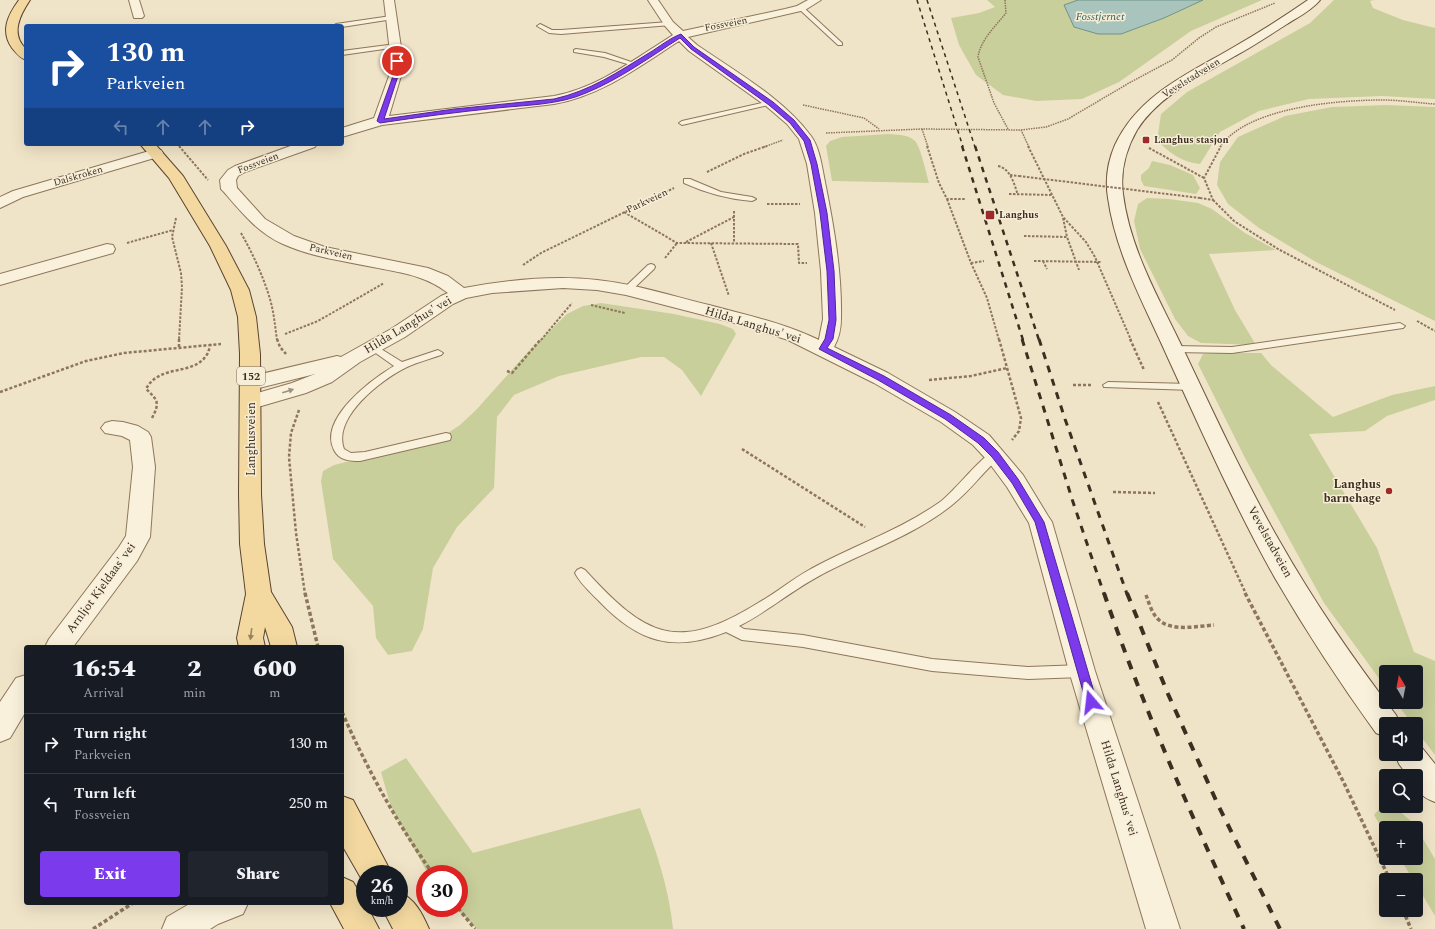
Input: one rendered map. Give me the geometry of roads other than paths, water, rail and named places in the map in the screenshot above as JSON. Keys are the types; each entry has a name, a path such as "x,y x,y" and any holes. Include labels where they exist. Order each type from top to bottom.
{"main road":[{"path":"24,54 13,42 11,31 16,13 25,0"},
{"name":"Langhusveien","path":"152,148 187,193 226,261 240,290 249,334 252,544 259,594 250,638 252,645"},
{"name":"Langhusveien","path":"259,594 279,627 284,645"},
{"path":"344,826 370,865"},
{"path":"344,897 362,929"},
{"path":"404,917 412,929"}],"street":[{"path":"134,0 138,16"},
{"path":"380,121 396,76 396,46 389,0"},
{"path":"653,0 669,24 692,48 766,100 792,121 804,134 807,140 814,164 823,213 830,271 832,320 829,339 823,349"},
{"name":"Fossveien","path":"344,133 380,121 565,98 590,89 681,36 700,30 801,8 816,0"},
{"name":"Vevelstadveien","path":"1315,0 1266,32 1172,87 1139,117 1124,142 1116,168 1115,193 1120,222 1137,270 1192,387 1271,547 1322,633 1381,717"},
{"name":"Fossveien","path":"230,176 237,170 247,165 304,146"},
{"name":"Dalskroken","path":"0,203 18,194 152,148"},
{"name":"Parkveien","path":"230,176 227,184 229,189 238,199 259,222 288,240 321,251 422,272 442,280 461,294"},
{"path":"0,280 107,249"},
{"name":"Hilda Langhus' vei","path":"251,392 312,383 325,377 353,358 398,333 448,300 461,294 530,285 583,284 627,290 752,322 794,336 881,378 965,428 981,440 995,455 1015,481 1040,522 1082,671 1163,929"},
{"name":"Arnljot Kjeldaas' vei","path":"60,645 128,554 138,537 144,467 140,437 123,428 112,428"},
{"path":"0,729 4,720 24,690"},
{"path":"1414,761 1435,788"},
{"path":"179,929 219,905"}],"lane":[{"path":"801,8 840,44"},
{"path":"344,25 391,18"},
{"path":"540,26 551,32 561,32 669,24"},
{"path":"344,53 396,46"},
{"path":"576,51 605,55 634,64"},
{"path":"682,123 766,100"},
{"path":"687,181 699,188 734,197 752,199"},
{"path":"627,290 652,267"},
{"path":"1174,349 1232,350 1400,326"},
{"path":"373,347 401,366"},
{"path":"438,353 401,366 361,395 348,409 340,421 336,440 338,448 342,454 351,457 366,456 446,437"},
{"path":"1108,385 1192,387"},
{"path":"581,573 609,604 627,620 647,632 668,637 696,636 726,626 756,612 812,574 886,540 948,502 971,481 995,455"},
{"path":"726,626 742,634 803,641 932,665 1028,672 1082,671"}],"water":[{"name":"Fosstjernet","path":"1078,0 1203,0 1164,18 1121,34 1098,34 1074,27 1064,5"}],"railway":[{"path":"917,0 963,147"},
{"path":"927,0 975,147"},
{"path":"962,146 1023,340"},
{"path":"975,146 1039,340"},
{"path":"1022,339 1073,502 1104,594"},
{"path":"1039,339 1065,419 1127,594"},
{"path":"1104,593 1152,721 1244,929"},
{"path":"1127,593 1168,694 1219,807 1280,929"}],"place":[{"name":"Langhus stasjon","path":"1146,140"},
{"name":"Langhus","path":"990,215"},
{"name":"Langhus barnehage","path":"1389,491"}]}
